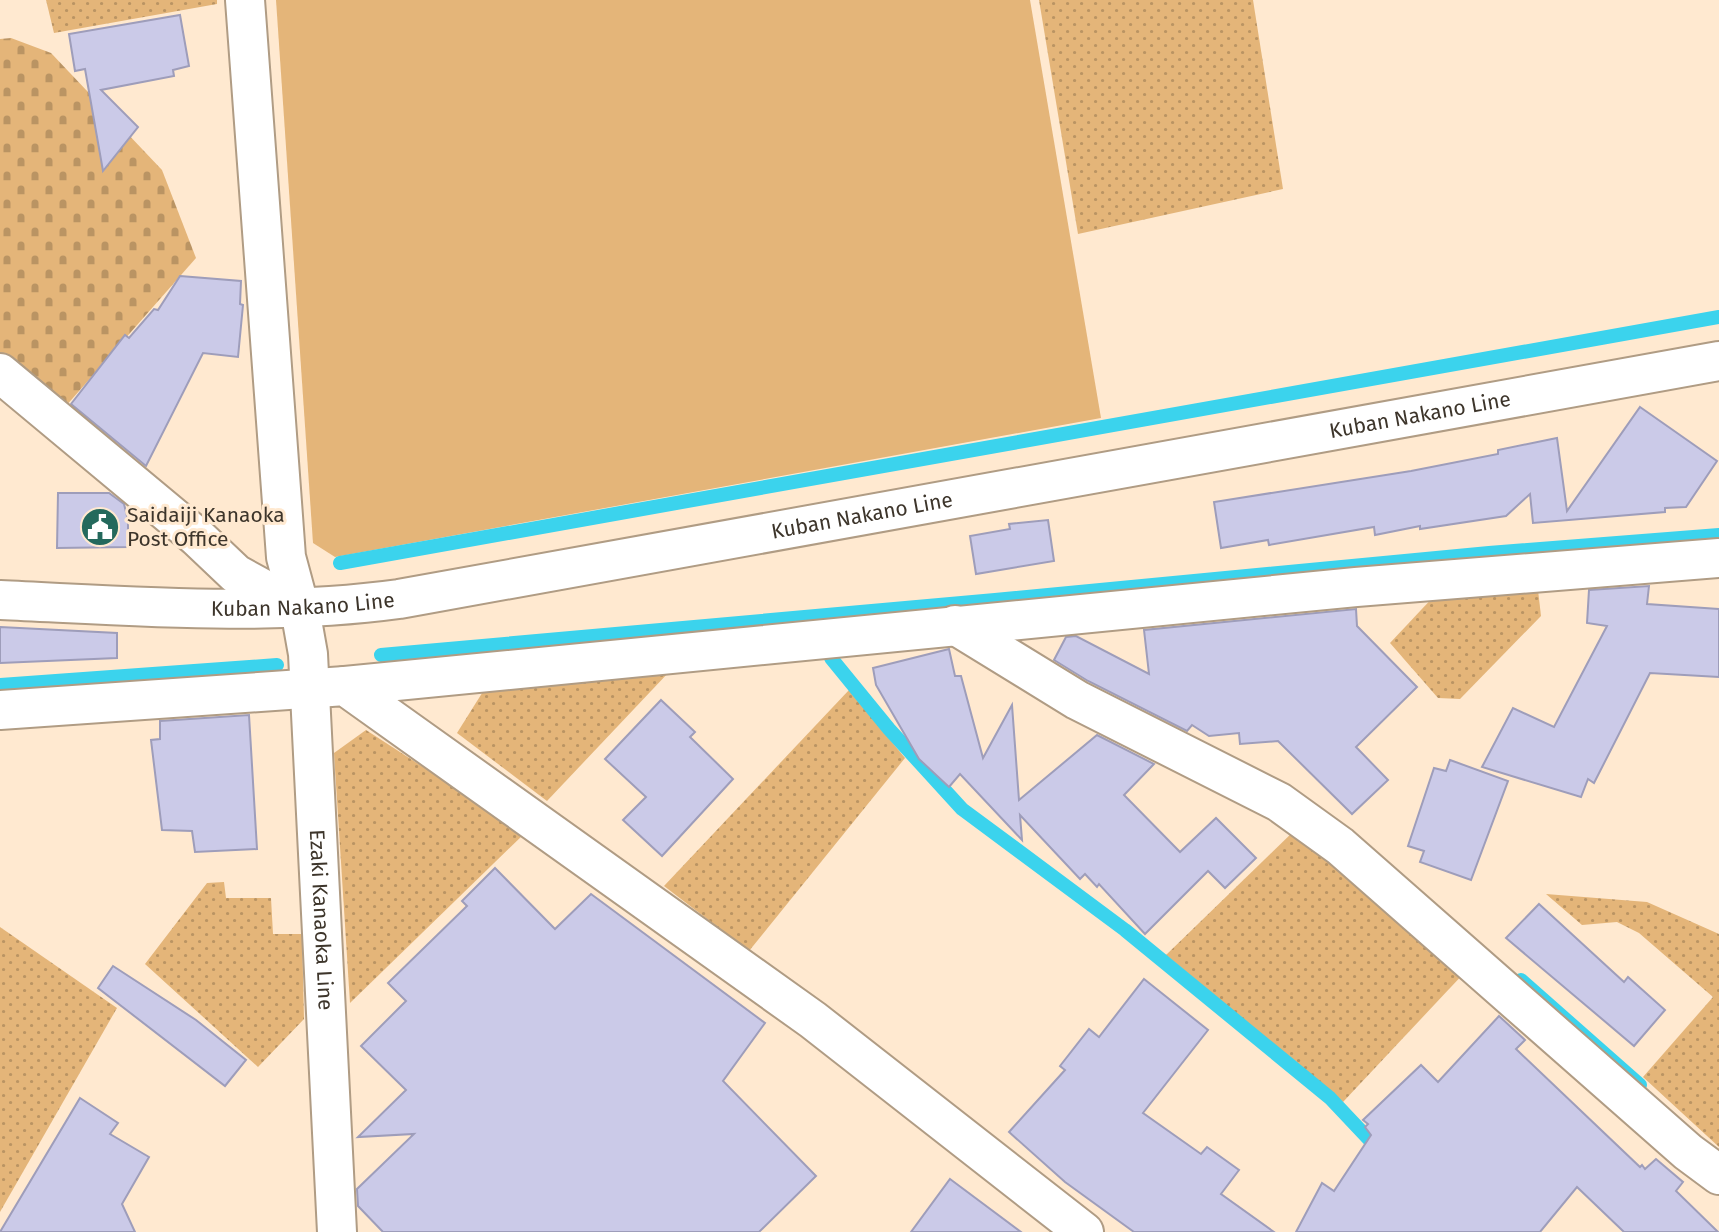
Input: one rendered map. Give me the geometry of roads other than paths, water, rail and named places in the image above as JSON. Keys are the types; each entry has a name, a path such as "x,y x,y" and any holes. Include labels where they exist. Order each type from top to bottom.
{"street":[{"name":"Ezaki Kanaoka Line","path":"245,0 286,557 300,609 307,654 327,686 337,1232"},
{"name":"Kuban Nakano Line","path":"0,600 300,609 399,599 1719,361"},
{"path":"0,373 197,537 236,574 300,609"},
{"path":"0,710 327,686 1356,587 1719,558"},
{"path":"955,625 1077,700 1279,802 1340,846 1688,1152 1719,1175"},
{"path":"327,686 813,1020 1084,1232"}],"waterway":[{"path":"340,563 1719,317"},
{"path":"381,655 1489,553 1719,535"},
{"path":"831,658 889,729 962,809 1125,930 1330,1098 1380,1151"},
{"path":"0,685 277,665"},
{"path":"1521,980 1640,1085"}],"place":[{"name":"Saidaiji Kanaoka Post Office","path":"100,527"}]}
